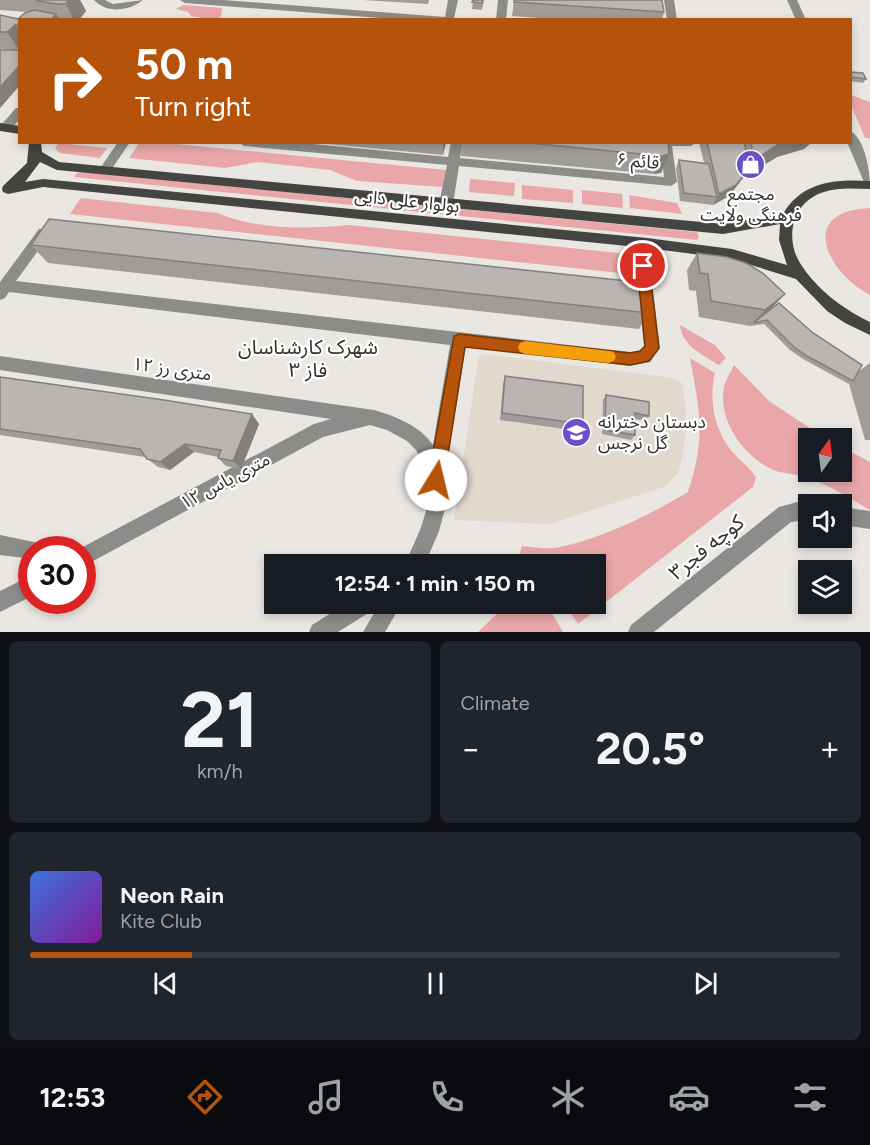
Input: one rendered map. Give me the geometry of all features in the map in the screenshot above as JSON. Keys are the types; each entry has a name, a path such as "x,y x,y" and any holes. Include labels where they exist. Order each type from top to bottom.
{"main road":[{"path":"3,127 18,130"},
{"path":"4,191 22,178 32,166 36,149"},
{"name":"بولوار علی دایی","path":"36,149 57,166 446,204 723,229 786,218"},
{"name":"بولوار علی دایی","path":"4,191 43,183 647,243 732,254 799,274"},
{"path":"870,183 832,185 816,190 797,201 786,218 784,235 788,254 799,274 822,299 854,322 870,329"}],"street":[{"path":"99,0 108,10 138,0"},
{"path":"185,0 436,18"},
{"path":"451,18 453,0"},
{"path":"501,18 503,0"},
{"path":"669,0 672,18"},
{"path":"792,0 800,18"},
{"path":"284,18 290,8"},
{"path":"3,127 18,113"},
{"path":"852,140 870,183"},
{"path":"105,170 123,144"},
{"name":"قائم ۶","path":"264,144 670,182 666,144"},
{"path":"446,204 457,144"},
{"path":"51,224 3,290 630,359 644,357 652,348 639,288 643,266"},
{"path":"436,480 459,340"},
{"name":"۱۲ متری رز","path":"0,363 374,418 401,427"},
{"name":"۱۲ متری یاس","path":"96,551 320,430 374,418"},
{"path":"401,427 425,433 436,430 446,418"},
{"path":"401,427 413,435 429,452 436,480 438,498 426,541 420,554"},
{"name":"کوچه فجر۳","path":"638,632 786,514 798,511"},
{"path":"852,517 870,520"},
{"path":"0,545 18,548"},
{"path":"0,602 18,592"},
{"path":"319,632 348,614"},
{"path":"373,632 385,614"}],"shaded area":[{"path":"183,5 222,8 221,17 218,18 191,16 188,12 176,9"},
{"path":"852,95 870,102 870,138 865,138 852,107"},
{"path":"58,144 107,148 100,158 60,153 55,149"},
{"path":"138,144 176,144 446,170 443,187 357,181 330,170 258,162 225,168 129,158"},
{"path":"77,173 697,232 699,237 697,240 74,177"},
{"path":"470,179 515,183 514,196 469,192"},
{"path":"522,185 573,190 573,203 522,199"},
{"path":"582,190 622,194 623,208 582,204"},
{"path":"629,195 677,203 682,214 630,208"},
{"path":"81,198 217,213 249,223 282,227 349,225 637,255 639,275 70,214"},
{"path":"870,208 870,295 854,285 831,258 826,244 826,231 833,220 847,212"},
{"path":"680,325 715,345 726,358 719,365 700,353 685,339"},
{"name":"دبستان دخترانه گل نرجس","path":"479,355 673,378 682,383 686,413 684,450 678,473 664,487 549,524 454,520"},
{"path":"690,358 715,373 712,395 715,418 729,448 756,477 753,487 606,602 606,554 520,554 522,546 555,548 606,533 641,518 688,492 694,473 699,440 700,425"},
{"path":"734,365 769,401 810,428 798,428 798,476 776,471 754,458 744,448 729,425 725,412 723,399 726,381"},
{"path":"852,452 870,462 870,510 852,500 852,494 842,494 818,482 852,482"},
{"path":"497,614 552,614 563,632 478,632"},
{"path":"571,614 591,614 578,624"}],"building":[{"path":"38,0 69,0 66,4 57,4"},
{"path":"483,0 482,3 472,2"},
{"path":"514,0 662,0 664,12 514,2"},
{"path":"34,10 56,14 53,18 19,18"},
{"path":"0,15 18,19 18,25 7,32 0,32"},
{"path":"0,50 18,50 18,67 0,87"},
{"path":"852,72 863,73 866,79 852,77"},
{"path":"539,144 668,144 669,154 662,156"},
{"path":"707,144 744,144 750,168 736,185 719,194"},
{"path":"751,144 779,144 754,160"},
{"path":"679,160 709,164 717,197 684,193"},
{"path":"49,219 646,283 648,313 31,245"},
{"path":"697,253 727,257 746,263 764,274 785,294 765,310 711,301 708,274 700,273"},
{"path":"779,303 813,333 862,365 853,381 794,347 767,320 753,323"},
{"path":"505,376 583,386 583,424 502,413"},
{"path":"0,377 252,414 233,461 218,458 221,450 185,444 160,462 147,459 140,449 0,429"},
{"path":"606,395 649,402 649,416 635,413 635,435 605,430"}],"slow traffic":[{"path":"525,347 609,357"}],"place":[{"name":"مجتمع فرهنگی ولایت","path":"751,165"},
{"name":"دبستان دخترانه گل نرجس","path":"577,432"}],"district":[{"name":"شهرک کارشناسان فاز ٣","path":"308,358"}],"route":[{"path":"436,480 459,340 630,359 644,357 652,348 643,266"}]}
